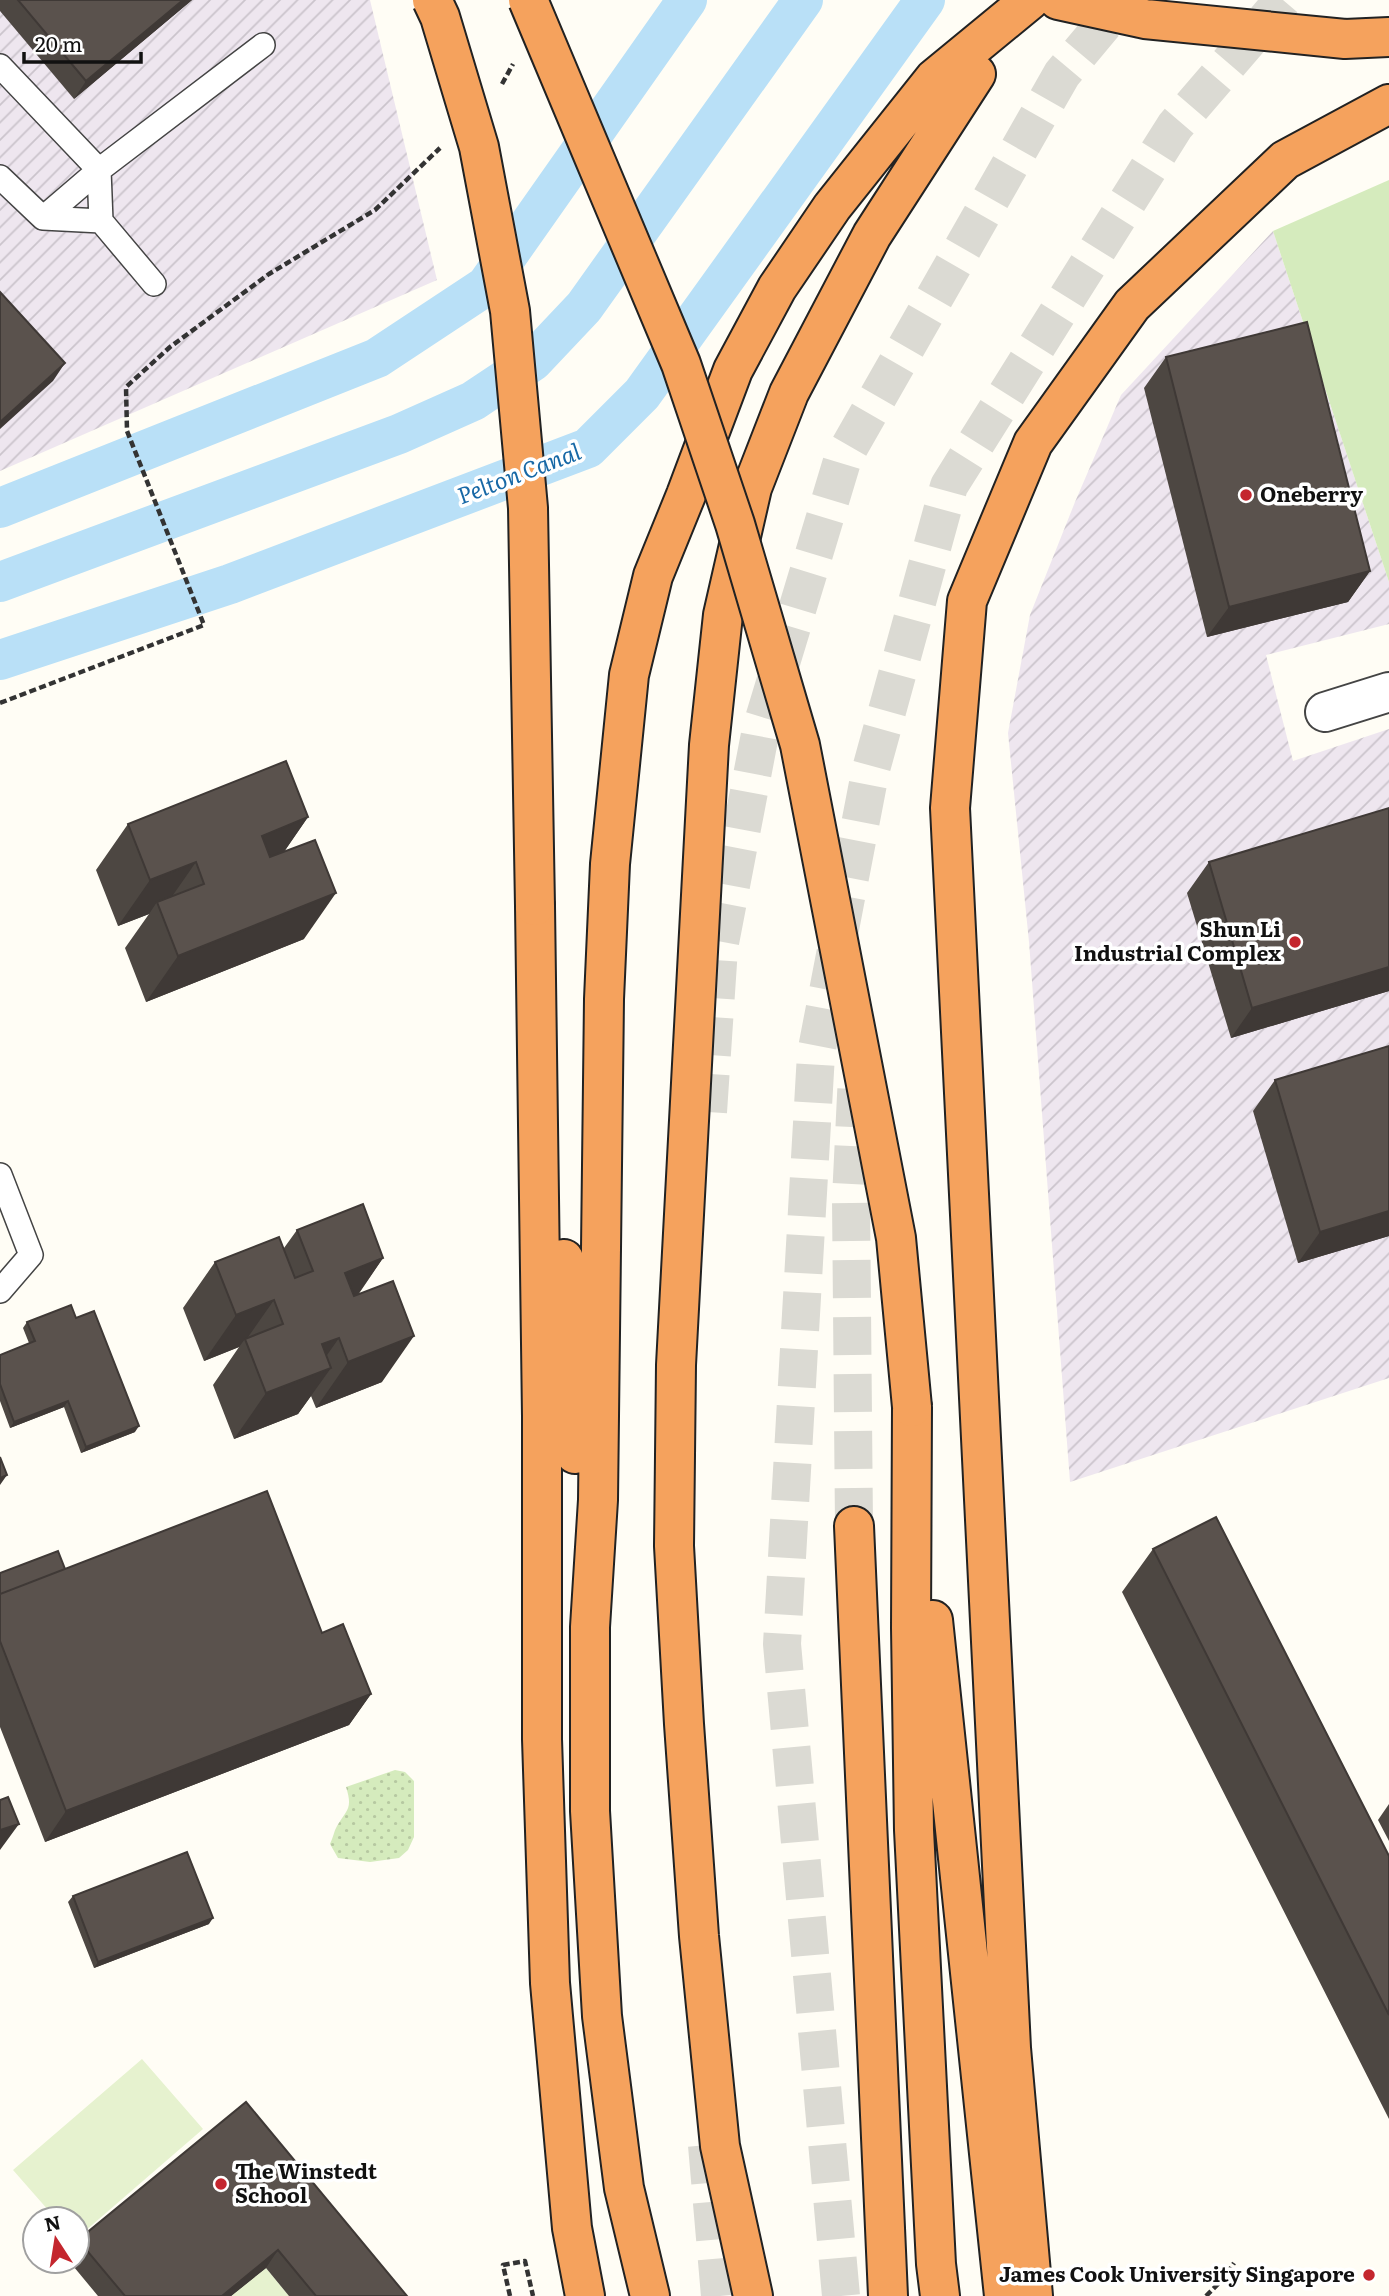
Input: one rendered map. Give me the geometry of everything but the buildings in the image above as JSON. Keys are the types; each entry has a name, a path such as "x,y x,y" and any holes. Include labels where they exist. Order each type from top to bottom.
{"highway":[{"path":"432,0 479,147 510,311 528,508 542,1416 542,1738 550,1969 572,2228 585,2296"},
{"path":"528,0 681,364 735,524 800,745 896,1238 912,1408 914,1830 936,2264 940,2296"},
{"path":"650,2296 624,2188 602,2016 590,1811 590,1627 598,1500 604,999 610,864 629,675 653,576 687,495 733,370 777,288 832,207 934,79 1030,0"},
{"path":"1058,0 1145,19 1345,38 1389,37"},
{"path":"753,2296 720,2146 698,1923 674,1546 676,1365 709,745 723,615 752,488 789,393 873,235 976,74"},
{"path":"1033,2296 1011,2048 950,808 967,601 1033,443 1132,305 1284,160 1389,104"},
{"path":"534,906 562,1215 578,1504 590,1627"},
{"path":"912,1522 933,1623 1004,2296"},
{"path":"853,1526 888,2296"}],"street":[{"path":"1325,712 1389,692"}],"lane":[{"path":"43,218 99,170 263,45"},
{"path":"0,66 99,170 102,221 154,284"},
{"path":"0,177 43,218 102,221"},
{"path":"0,1175 31,1255 0,1291"}],"path":[{"path":"0,703 204,625 127,431 126,387 170,347 269,274 375,210"},
{"path":"510,2296 503,2265 525,2261 533,2296"},
{"path":"1206,2296 1234,2263"}],"shaded area":[{"path":"0,0 370,0 437,280 0,471"},
{"path":"1273,231 1389,582 1389,624 1266,655 1293,761 1389,729 1389,1378 1070,1482 1029,942 1008,733 1030,615 1121,395"}],"green space":[{"path":"1389,180 1389,582 1273,231"},
{"path":"395,1770 405,1772 414,1781 414,1837 408,1850 399,1858 370,1862 338,1858 330,1844 348,1808 346,1787"},
{"path":"142,2059 203,2129 91,2226 91,2205 44,2205 13,2170"},
{"path":"266,2268 289,2296 231,2296"}],"waterway":[{"name":"Pelton Canal","path":"0,508 377,358 486,286 687,0"},
{"name":"Pelton Canal","path":"0,582 399,434 473,401 533,361 584,307 803,0"},
{"name":"Pelton Canal","path":"0,660 230,584 588,448 642,394 925,0"}],"tunnel":[{"path":"708,1112 719,948 761,729 843,458 1062,74 1124,0"},
{"path":"841,2296 782,1644 816,1054 870,773 949,486 1175,126 1283,0"},
{"path":"854,1526 851,1199 857,1075"},
{"path":"707,2145 720,2296"}],"place":[{"name":"Oneberry","path":"1246,495"},
{"name":"Shun Li Industrial Complex","path":"1295,942"},
{"name":"The Winstedt School","path":"221,2184"},
{"name":"James Cook University Singapore","path":"1369,2275"}]}
